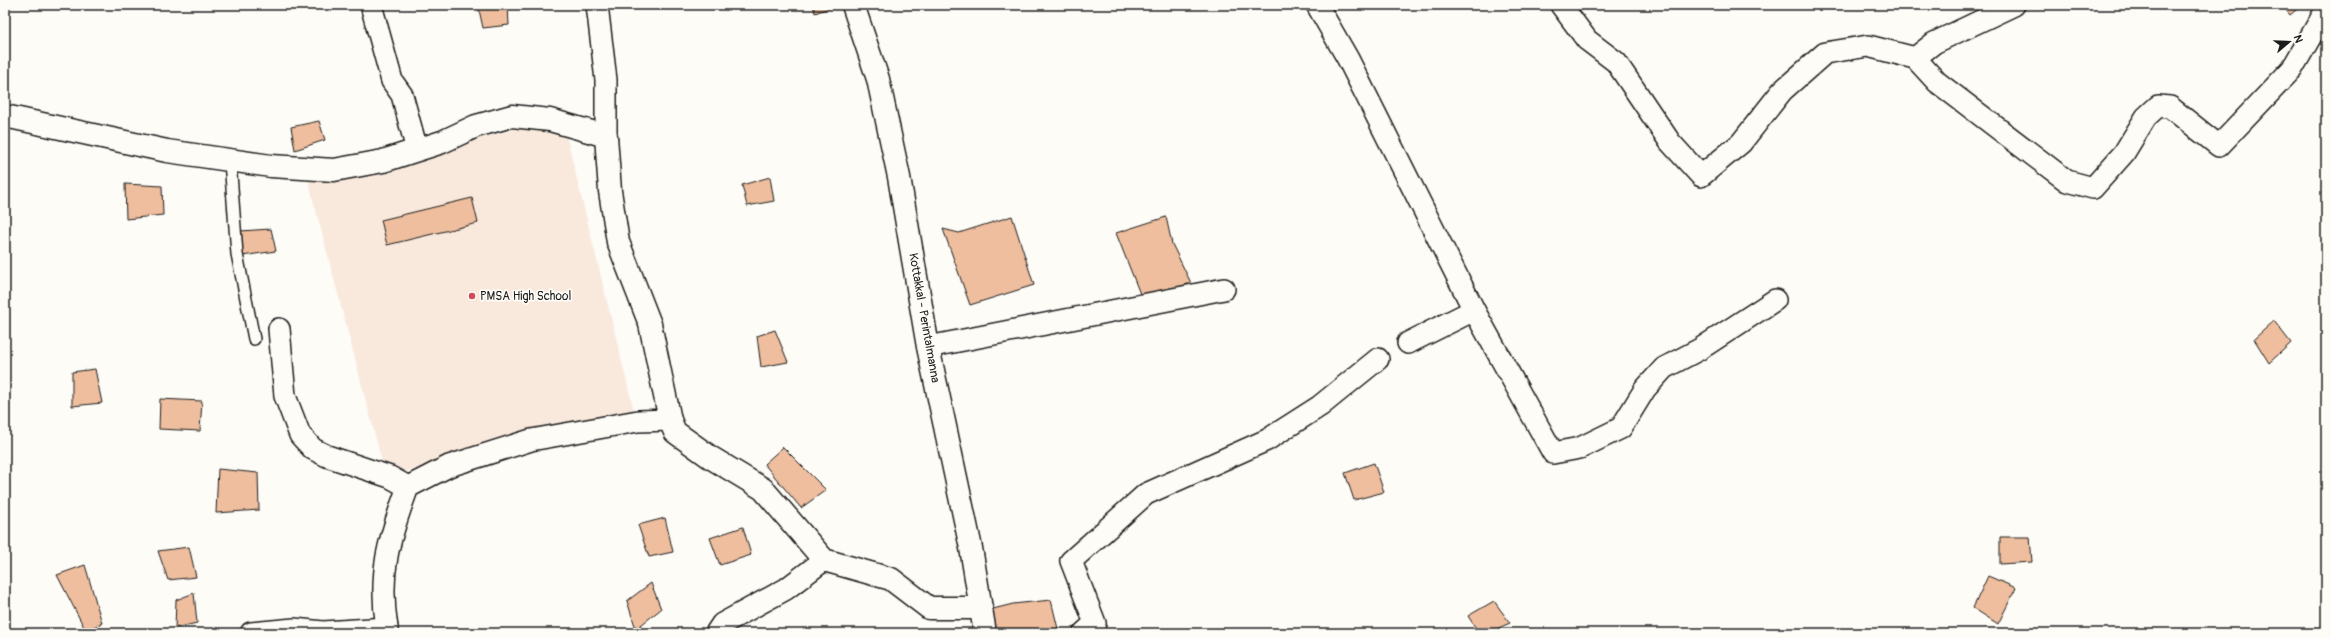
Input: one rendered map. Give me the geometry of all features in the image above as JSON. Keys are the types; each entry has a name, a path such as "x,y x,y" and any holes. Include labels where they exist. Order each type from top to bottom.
{"street":[{"path":"372,5 392,81 402,95 417,150"},
{"path":"598,5 606,80 606,136 610,191 618,242 650,324 670,420 675,432 710,457 763,489 824,560 891,580 929,608 981,608"},
{"name":"Kottakkal - Perintalmanna","path":"853,5 878,79 899,177 928,346 985,633"},
{"path":"1317,5 1348,59 1474,310 1553,453 1580,448 1621,428 1645,389 1664,368 1700,349 1775,300"},
{"path":"1562,5 1587,40 1616,62 1670,142 1701,176 1741,143 1782,92 1825,53 1868,46 1915,58 1937,82 2067,181 2093,188 2124,153 2146,117 2158,106 2170,107 2219,146 2292,69 2326,10"},
{"path":"1915,58 1934,43 2014,5"},
{"path":"5,116 167,151 271,166 334,170 383,161 442,142 476,126 512,116 550,120 606,136"},
{"path":"928,346 1224,290"},
{"path":"1408,343 1474,310"},
{"path":"279,329 285,396 300,435 313,449 327,456 384,475 408,487"},
{"path":"1084,633 1095,623 1071,561 1146,494 1268,440 1320,406 1378,359"},
{"path":"251,633 294,629 323,632 386,630 383,586 386,560 391,534 408,487 449,466 530,440 638,421 670,420"},
{"path":"716,633 722,624 786,589 824,560"}],"lane":[{"path":"230,161 236,254 254,339"}],"shaded area":[{"name":"PMSA High School","path":"562,118 634,411 386,477 308,180"}],"building":[{"path":"478,5 508,5 509,25 483,28"},
{"path":"813,5 828,5 829,8 815,13"},
{"path":"2282,5 2302,5 2290,15"},
{"path":"319,121 325,140 295,150 291,127"},
{"path":"770,177 774,201 747,206 742,185"},
{"path":"125,184 162,186 163,215 126,219"},
{"path":"472,198 478,223 387,245 381,220"},
{"path":"1012,216 1034,285 970,305 943,229 959,233"},
{"path":"1166,217 1172,244 1191,283 1142,299 1116,233"},
{"path":"271,229 276,251 242,256 240,231"},
{"path":"2274,321 2291,343 2269,363 2254,339"},
{"path":"775,330 788,362 761,367 757,336"},
{"path":"95,369 102,403 72,406 72,372"},
{"path":"160,399 202,401 200,431 159,429"},
{"path":"783,447 826,490 801,508 764,464"},
{"path":"1374,463 1384,492 1354,500 1345,473"},
{"path":"218,469 258,473 259,510 216,513"},
{"path":"665,518 673,552 649,557 638,525"},
{"path":"743,527 751,555 720,565 710,538"},
{"path":"2000,537 2030,537 2032,562 2000,564"},
{"path":"189,547 196,577 168,580 158,551"},
{"path":"85,565 102,623 86,631 57,575"},
{"path":"1988,576 2016,588 1998,624 1973,608"},
{"path":"651,583 661,609 636,629 627,601"},
{"path":"194,593 197,623 175,628 176,600"},
{"path":"1051,600 1059,633 994,633 989,610 1013,604"},
{"path":"1494,601 1510,623 1487,633 1479,633 1468,616"}],"place":[{"name":"PMSA High School","path":"472,296"}]}
